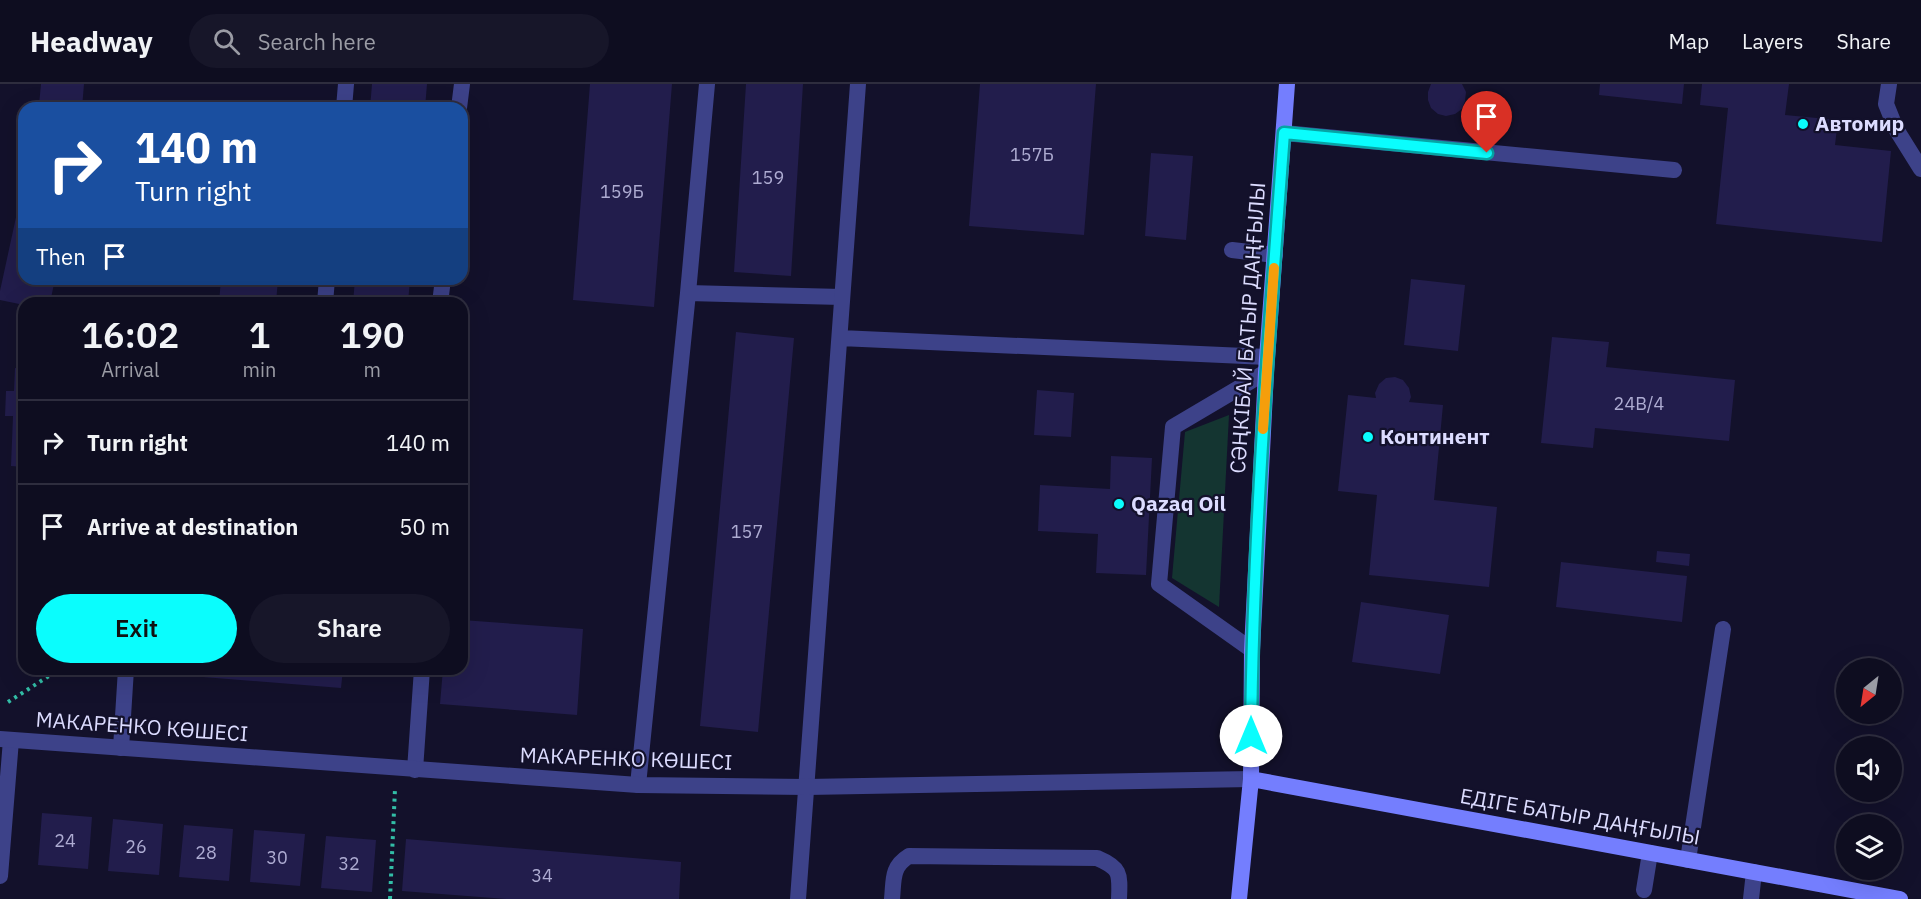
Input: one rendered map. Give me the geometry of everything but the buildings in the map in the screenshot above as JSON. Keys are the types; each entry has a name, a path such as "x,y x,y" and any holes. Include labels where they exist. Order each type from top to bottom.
{"main road":[{"name":"СӘҢКІБАЙ БАТЫР ДАҢҒЫЛЫ","path":"1239,899 1251,779 1252,650 1267,364 1287,84"},
{"name":"ЕДІГЕ БАТЫР ДАҢҒЫЛЫ","path":"1251,779 1900,899"}],"street":[{"path":"344,102 346,84"},
{"path":"460,102 462,84"},
{"path":"638,785 707,84"},
{"path":"798,899 858,84"},
{"path":"1889,84 1886,104 1896,129 1921,169"},
{"path":"1284,133 1674,170"},
{"path":"1232,250 1275,255"},
{"path":"688,293 842,297"},
{"path":"840,338 1267,364"},
{"path":"1252,650 1159,584 1173,427 1267,364"},
{"path":"1688,860 1723,629"},
{"path":"122,748 126,675"},
{"path":"415,770 422,675"},
{"path":"0,876 5,740"},
{"name":"МАКАРЕНКО КӨШЕСІ","path":"5,740 638,785 807,787 1251,779"},
{"path":"1644,890 1650,853"},
{"path":"892,899 894,874 898,862 909,856 1096,858 1112,864 1120,876 1119,899"},
{"path":"1751,899 1754,872"}],"path":[{"path":"8,702 51,675"},
{"path":"390,899 396,769"}],"green space":[{"path":"1229,415 1219,607 1172,578 1185,432"}],"slow traffic":[{"path":"1263,429 1274,268"}],"place":[{"name":"Автомир","path":"1803,124"},
{"name":"Континент","path":"1368,437"},
{"name":"Qazaq Oil","path":"1119,504"}],"route":[{"path":"1251,736 1252,650 1266,372 1284,133 1487,153"}]}
